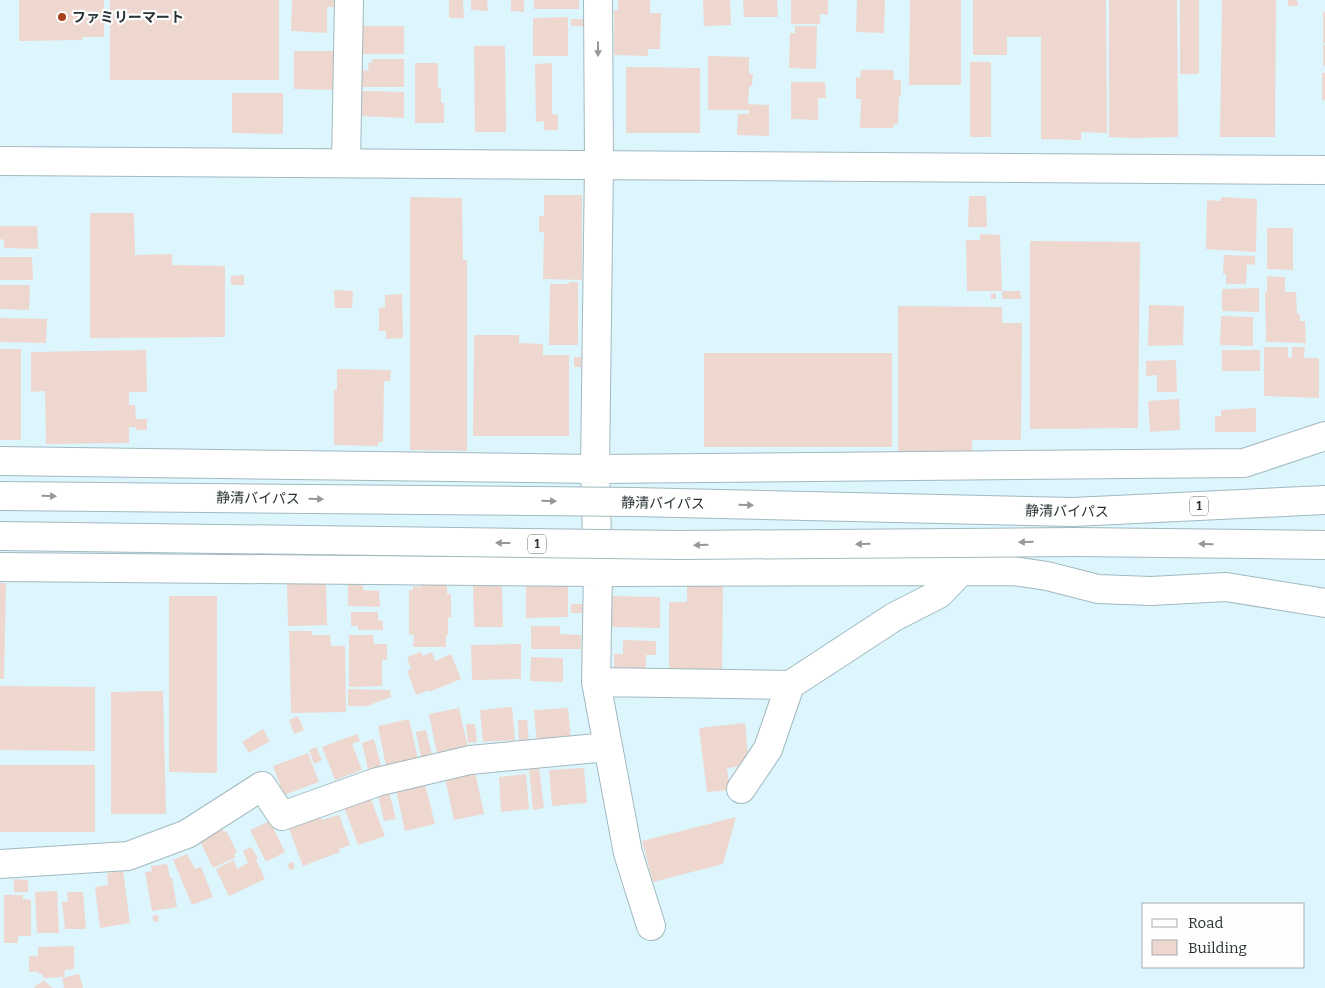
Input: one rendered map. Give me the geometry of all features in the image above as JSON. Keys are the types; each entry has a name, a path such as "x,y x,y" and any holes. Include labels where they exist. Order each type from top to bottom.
{"main road":[{"path":"346,163 348,0"},
{"path":"598,0 599,164 595,469 598,572 596,682 628,853 651,926"},
{"path":"0,161 1325,170"},
{"path":"0,461 595,469 1244,463 1325,436"},
{"name":"静清バイパス","path":"0,496 634,502 1073,512 1325,513"},
{"name":"1","path":"1073,512 1325,500"},
{"name":"1","path":"0,536 680,546 1075,542 1325,545"},
{"name":"1","path":"1239,544 1325,561"},
{"path":"0,567 598,572 1013,571 1047,576 1098,589 1151,592 1226,586 1325,603"},
{"path":"596,682 790,685 894,617 939,594 961,571"},
{"path":"740,789 768,749 790,685"},
{"path":"0,864 128,856 187,834 262,786 282,816 376,782 470,760 608,747"}],"building":[{"path":"19,0 104,0 104,37 82,37 82,40 19,41"},
{"path":"110,0 279,0 279,80 110,80"},
{"path":"292,0 336,0 336,7 327,7 327,33 291,31"},
{"path":"449,0 463,0 464,18 449,18"},
{"path":"471,0 487,0 488,11 471,10"},
{"path":"511,0 524,0 524,12 511,11"},
{"path":"534,0 579,0 579,9 534,9"},
{"path":"618,0 650,0 650,13 661,13 660,49 648,49 648,56 614,55 614,10 618,10"},
{"path":"703,0 730,0 731,25 704,26"},
{"path":"743,0 777,0 778,17 744,17"},
{"path":"791,0 828,0 828,15 820,14 820,24 791,24"},
{"path":"857,0 885,0 884,33 856,32"},
{"path":"910,0 961,0 961,85 909,85"},
{"path":"973,0 1106,0 1107,133 1081,132 1081,140 1041,139 1041,37 1007,37 1007,55 973,55"},
{"path":"1109,0 1177,0 1178,137 1109,137"},
{"path":"1180,0 1199,0 1199,74 1180,74"},
{"path":"1222,0 1276,0 1275,137 1220,137"},
{"path":"1288,0 1297,0 1298,6 1288,6"},
{"path":"1323,12 1325,12 1325,43 1323,43"},
{"path":"568,17 568,56 533,56 533,18"},
{"path":"571,19 585,19 585,26 571,26"},
{"path":"362,26 404,26 404,54 361,54"},
{"path":"795,26 817,26 816,69 789,68 790,33 795,33"},
{"path":"1323,45 1325,45 1325,66 1323,66"},
{"path":"474,46 505,46 506,132 475,132"},
{"path":"294,51 337,51 338,90 294,89"},
{"path":"708,56 749,57 749,74 753,74 752,86 749,86 748,104 769,105 769,136 737,135 738,114 749,114 749,110 708,110"},
{"path":"372,59 404,59 404,87 362,87 362,70 368,71 369,62 372,63"},
{"path":"970,62 991,62 991,137 970,137"},
{"path":"415,63 438,63 438,88 441,88 441,103 444,103 444,123 415,123"},
{"path":"552,63 552,114 558,115 558,130 544,130 544,121 536,122 535,64"},
{"path":"626,67 700,68 700,133 626,133"},
{"path":"861,70 893,70 894,80 901,80 898,124 894,124 893,128 860,128 861,99 856,99 856,77 860,78"},
{"path":"1322,73 1325,73 1325,100 1322,100"},
{"path":"791,82 825,82 826,98 818,98 818,120 791,119"},
{"path":"361,91 404,92 404,118 361,116"},
{"path":"232,93 283,93 283,134 232,133"},
{"path":"544,195 582,195 582,280 543,279 544,232 539,232 539,216 544,216"},
{"path":"969,196 986,196 987,227 968,227"},
{"path":"410,197 462,198 463,260 467,260 467,451 410,450"},
{"path":"1221,197 1257,199 1256,252 1206,249 1207,200 1221,201"},
{"path":"90,213 134,213 135,255 172,254 172,265 225,266 225,337 90,338"},
{"path":"0,226 37,226 38,249 4,248 4,240 0,239"},
{"path":"1267,228 1293,228 1293,270 1267,269"},
{"path":"980,234 1000,235 1002,291 967,291 966,240 980,240"},
{"path":"1030,241 1140,242 1138,428 1030,429"},
{"path":"1224,255 1255,256 1255,265 1247,264 1246,284 1226,284 1226,274 1223,274"},
{"path":"0,257 32,257 33,280 0,280"},
{"path":"244,275 244,285 231,285 231,276"},
{"path":"1267,276 1285,277 1285,292 1296,292 1297,314 1300,314 1300,321 1305,321 1306,343 1266,342 1265,292 1267,292"},
{"path":"569,282 578,282 578,345 549,345 550,284 569,284"},
{"path":"0,285 30,285 29,310 0,309"},
{"path":"1259,288 1259,312 1222,311 1222,289"},
{"path":"334,290 353,291 352,308 335,308"},
{"path":"1002,291 1020,291 1021,299 1002,299"},
{"path":"996,293 996,299 991,299 991,294"},
{"path":"402,294 403,338 386,339 386,331 379,331 379,308 385,307 385,295"},
{"path":"1149,305 1184,306 1183,345 1148,346"},
{"path":"898,306 1002,307 1002,323 1022,323 1021,440 972,440 972,452 898,452"},
{"path":"1221,316 1253,317 1253,346 1220,345"},
{"path":"0,318 47,319 46,343 0,342"},
{"path":"474,335 519,335 519,343 543,344 543,355 569,355 569,436 473,436"},
{"path":"1264,347 1288,347 1288,357 1292,358 1292,347 1305,347 1304,358 1319,358 1319,398 1264,396"},
{"path":"0,349 21,349 21,440 0,440"},
{"path":"146,350 147,392 129,392 129,405 135,405 136,419 147,419 147,430 136,430 136,427 129,427 129,443 46,444 45,391 31,392 31,352"},
{"path":"1222,350 1260,350 1260,371 1222,371"},
{"path":"704,353 892,353 892,447 704,447"},
{"path":"574,357 582,357 581,367 574,367"},
{"path":"1176,360 1177,392 1157,392 1157,375 1146,376 1146,361"},
{"path":"337,369 391,370 390,381 384,381 383,442 378,442 378,446 334,445 334,390 337,390"},
{"path":"1179,399 1180,430 1150,432 1148,401"},
{"path":"1256,408 1256,432 1215,432 1215,416 1221,416 1221,410"},
{"path":"0,583 6,583 4,679 0,679"},
{"path":"326,583 327,625 288,626 287,584"},
{"path":"348,584 363,584 363,590 379,591 380,607 348,606"},
{"path":"687,584 723,585 722,672 669,671 669,602 687,602"},
{"path":"422,585 447,585 447,594 451,594 451,618 448,617 446,647 413,647 414,635 409,634 409,590 413,590 413,586 421,587"},
{"path":"473,586 502,586 503,627 474,627"},
{"path":"526,586 568,586 568,617 526,618"},
{"path":"169,596 217,596 217,773 169,772"},
{"path":"609,596 660,597 660,628 609,627"},
{"path":"571,604 583,604 583,613 571,613"},
{"path":"351,612 378,612 378,620 383,621 383,630 358,630 358,626 351,626"},
{"path":"531,626 560,626 560,634 581,635 581,649 531,649"},
{"path":"289,631 312,631 312,635 330,635 331,646 345,646 346,712 291,713"},
{"path":"349,635 373,635 374,644 387,644 387,660 382,660 382,686 349,687"},
{"path":"623,640 656,641 656,655 646,655 646,670 614,669 614,654 623,654"},
{"path":"521,644 521,679 472,680 471,645"},
{"path":"421,652 423,656 432,652 435,661 451,654 461,679 429,692 429,690 416,695 407,671 411,669 407,657"},
{"path":"531,657 563,658 563,682 530,681"},
{"path":"0,686 95,687 95,751 0,750"},
{"path":"348,689 390,690 391,697 367,706 348,706"},
{"path":"163,691 166,814 111,814 111,692"},
{"path":"512,707 515,740 483,742 480,710"},
{"path":"459,708 468,748 437,754 429,714"},
{"path":"568,708 571,739 537,742 534,710"},
{"path":"298,716 304,730 294,734 289,720"},
{"path":"409,719 418,759 386,766 378,726"},
{"path":"518,720 527,720 529,741 519,742"},
{"path":"745,723 749,765 727,768 730,790 707,792 699,728"},
{"path":"466,724 475,724 477,742 468,743"},
{"path":"263,729 270,741 249,753 242,742"},
{"path":"426,730 432,755 421,757 416,732"},
{"path":"357,734 360,741 352,744 362,770 335,780 322,747"},
{"path":"374,739 381,766 368,769 362,743"},
{"path":"316,747 322,760 314,764 309,750"},
{"path":"308,753 319,782 284,795 273,766"},
{"path":"0,765 95,765 95,832 0,832"},
{"path":"539,768 544,808 533,810 529,769"},
{"path":"584,768 587,803 552,806 549,770"},
{"path":"475,772 484,814 454,820 445,778"},
{"path":"526,774 529,809 501,812 499,777"},
{"path":"425,784 435,824 405,831 396,790"},
{"path":"389,792 396,819 384,821 378,795"},
{"path":"370,797 385,836 358,845 344,807"},
{"path":"339,815 350,845 339,849 340,852 303,866 289,829 320,817 322,820"},
{"path":"736,817 723,864 653,882 642,841"},
{"path":"270,821 285,852 266,862 250,830"},
{"path":"222,829 224,832 226,831 237,852 234,854 236,857 213,868 198,837 208,836"},
{"path":"251,847 258,858 256,860 265,879 229,896 216,869 234,860 237,869 248,863 243,851"},
{"path":"187,854 195,869 201,867 213,897 192,905 173,860"},
{"path":"293,862 295,868 290,870 287,864"},
{"path":"167,864 170,878 172,878 177,907 152,911 145,872 152,871 151,866"},
{"path":"123,871 130,923 100,928 95,887 108,885 107,873"},
{"path":"14,879 28,880 28,892 14,892"},
{"path":"57,891 59,933 37,933 35,892"},
{"path":"67,892 83,892 86,929 65,929 62,902 68,902"},
{"path":"4,895 23,895 23,899 31,900 31,936 18,936 18,943 4,943"},
{"path":"158,915 159,921 154,922 152,916"},
{"path":"74,946 74,969 65,970 64,977 43,978 43,974 29,972 29,956 38,956 38,947"},
{"path":"79,974 83,988 64,988 62,978"},
{"path":"43,980 53,988 34,988"}],"place":[{"name":"ファミリーマート","path":"62,17"}]}
